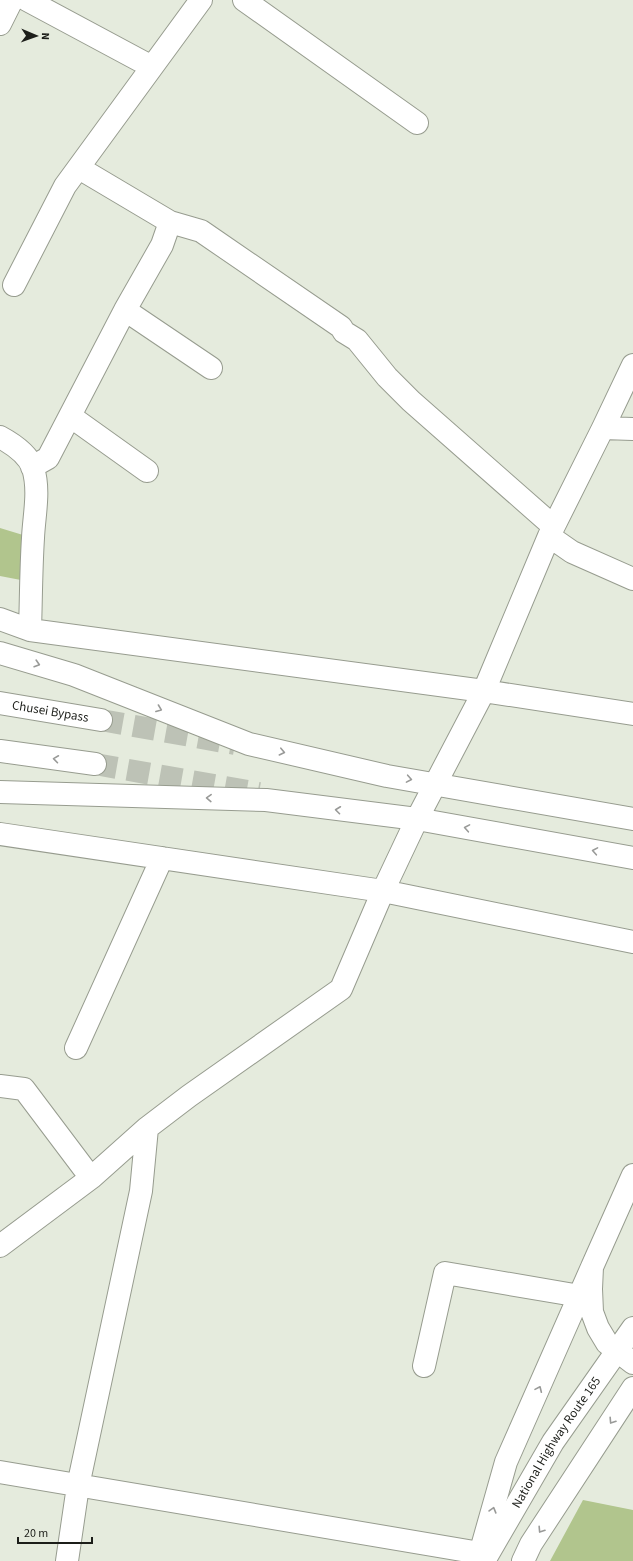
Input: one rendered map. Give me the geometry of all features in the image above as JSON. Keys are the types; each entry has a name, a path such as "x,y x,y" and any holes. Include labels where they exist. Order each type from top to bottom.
{"main road":[{"path":"0,24 12,0"},
{"path":"27,0 152,66"},
{"path":"14,285 65,186 201,0"},
{"path":"244,0 417,123"},
{"path":"79,168 170,222 201,231 341,327 344,332 357,340 387,377 411,401 572,552 633,579"},
{"path":"32,467 48,458 125,310 162,245 170,222"},
{"path":"125,310 211,368"},
{"path":"0,1246 90,1178 147,1128 189,1096 341,989 382,890 484,691 551,531 603,428 633,364"},
{"path":"70,416 147,471"},
{"path":"603,428 633,429"},
{"path":"0,437 23,452 32,467 37,488 33,537 30,630"},
{"path":"0,619 30,630 484,691 633,714"},
{"path":"0,653 74,675 249,744 387,776 633,819"},
{"name":"Chusei Bypass","path":"0,703 101,720"},
{"path":"0,751 95,764"},
{"path":"0,792 266,800 417,820 633,858"},
{"path":"0,834 382,890 633,942"},
{"path":"76,1048 162,858"},
{"path":"0,1086 24,1089 90,1178"},
{"path":"67,1561 78,1486 141,1191 147,1128"},
{"path":"0,1472 481,1558 506,1462 633,1174"},
{"path":"592,1266 592,1312 598,1328 607,1343 625,1357"},
{"path":"424,1366 445,1272 580,1296"},
{"name":"National Highway Route 165","path":"481,1558 553,1442 625,1357 633,1328"},
{"path":"523,1561 531,1544 633,1388"}],"green space":[{"path":"0,528 23,535 26,581 0,576"},
{"path":"583,1500 633,1510 633,1561 550,1561"}],"tunnel":[{"path":"101,720 235,744"},
{"path":"95,764 259,793"}]}
